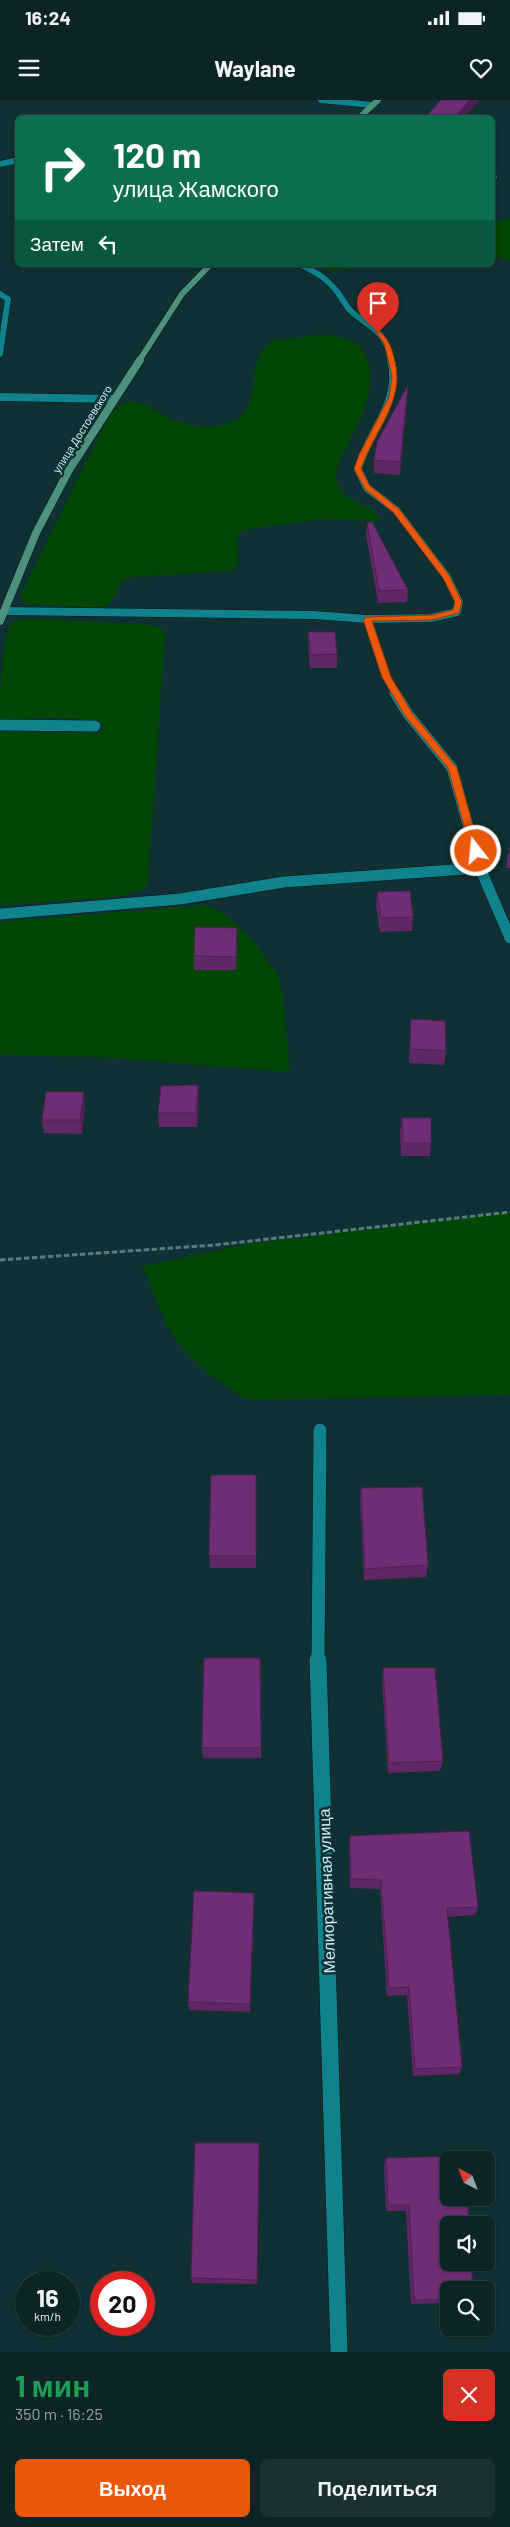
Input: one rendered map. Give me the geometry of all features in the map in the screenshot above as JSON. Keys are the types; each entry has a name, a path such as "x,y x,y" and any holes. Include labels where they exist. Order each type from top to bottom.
{"main road":[{"path":"362,115 375,102"},
{"name":"улица Достоевского","path":"0,620 36,533 69,470 182,294 208,267"}],"street":[{"path":"321,100 375,102"},
{"path":"0,164 15,161"},
{"path":"5,611 184,615 314,614 367,619 432,618 457,612 458,602 446,577 396,510 367,488 358,469 362,455 392,397 395,376 387,343 369,323 351,310 337,291 321,275 305,267"},
{"path":"0,294 8,299 0,354"},
{"path":"0,397 114,399"},
{"path":"367,619 386,677 408,714 452,768 480,868 510,938"},
{"path":"0,725 95,726"},
{"path":"0,914 180,899 284,882 480,868"},
{"name":"Мелиоративная улица","path":"320,1430 318,1653 339,2352"}],"path":[{"path":"0,1260 215,1245 510,1212"}],"green space":[{"path":"510,218 510,261 495,256 495,222"},
{"path":"317,267 368,267 332,271"},
{"path":"324,335 352,341 362,349 368,363 370,386 368,397 339,462 336,475 342,492 375,513 380,519 375,521 323,519 243,530 237,538 238,567 229,571 134,577 123,580 109,604 101,608 25,604 21,594 108,418 117,408 133,401 140,402 173,420 187,424 212,426 227,424 241,416 246,410 252,395 258,359 272,340"},
{"path":"29,618 152,625 165,631 148,882 142,891 112,897 0,905 0,732 98,733 103,730 104,725 68,719 0,719 3,652 9,628 14,621"},
{"path":"204,905 222,912 253,940 278,975 283,997 290,1072 104,1057 0,1055 0,922"},
{"path":"510,1212 510,1395 247,1400 205,1370 177,1340 160,1309 143,1266 247,1244"}],"building":[{"path":"441,100 470,100 457,115 428,115"},
{"path":"408,385 400,462 374,460 377,442"},
{"path":"372,522 408,590 379,591 367,523"},
{"path":"308,632 335,632 337,654 311,655"},
{"path":"410,891 413,917 381,918 377,892"},
{"path":"195,927 237,928 236,957 194,956"},
{"path":"411,1019 445,1021 446,1051 410,1049"},
{"path":"198,1085 196,1113 158,1113 161,1086"},
{"path":"46,1092 84,1092 80,1120 42,1120"},
{"path":"402,1118 431,1118 431,1143 403,1143"},
{"path":"211,1475 256,1475 256,1556 209,1556"},
{"path":"422,1487 428,1565 365,1569 361,1488"},
{"path":"204,1658 260,1658 261,1748 202,1748"},
{"path":"383,1668 435,1668 443,1761 389,1763"},
{"path":"469,1831 478,1907 447,1908 462,2067 415,2069 409,1987 389,1988 381,1880 351,1879 350,1836"},
{"path":"194,1891 254,1893 250,2004 188,2002"},
{"path":"195,2143 259,2143 257,2280 191,2278"},
{"path":"440,2157 440,2206 468,2206 468,2216 440,2216 440,2271 472,2271 472,2281 440,2281 440,2299 414,2300 409,2205 388,2205 386,2158"}],"route":[{"path":"378,333 387,343 395,376 392,397 362,455 358,469 367,488 396,510 446,577 458,602 457,612 432,618 367,619 386,677 408,714 452,768 476,851"}]}
